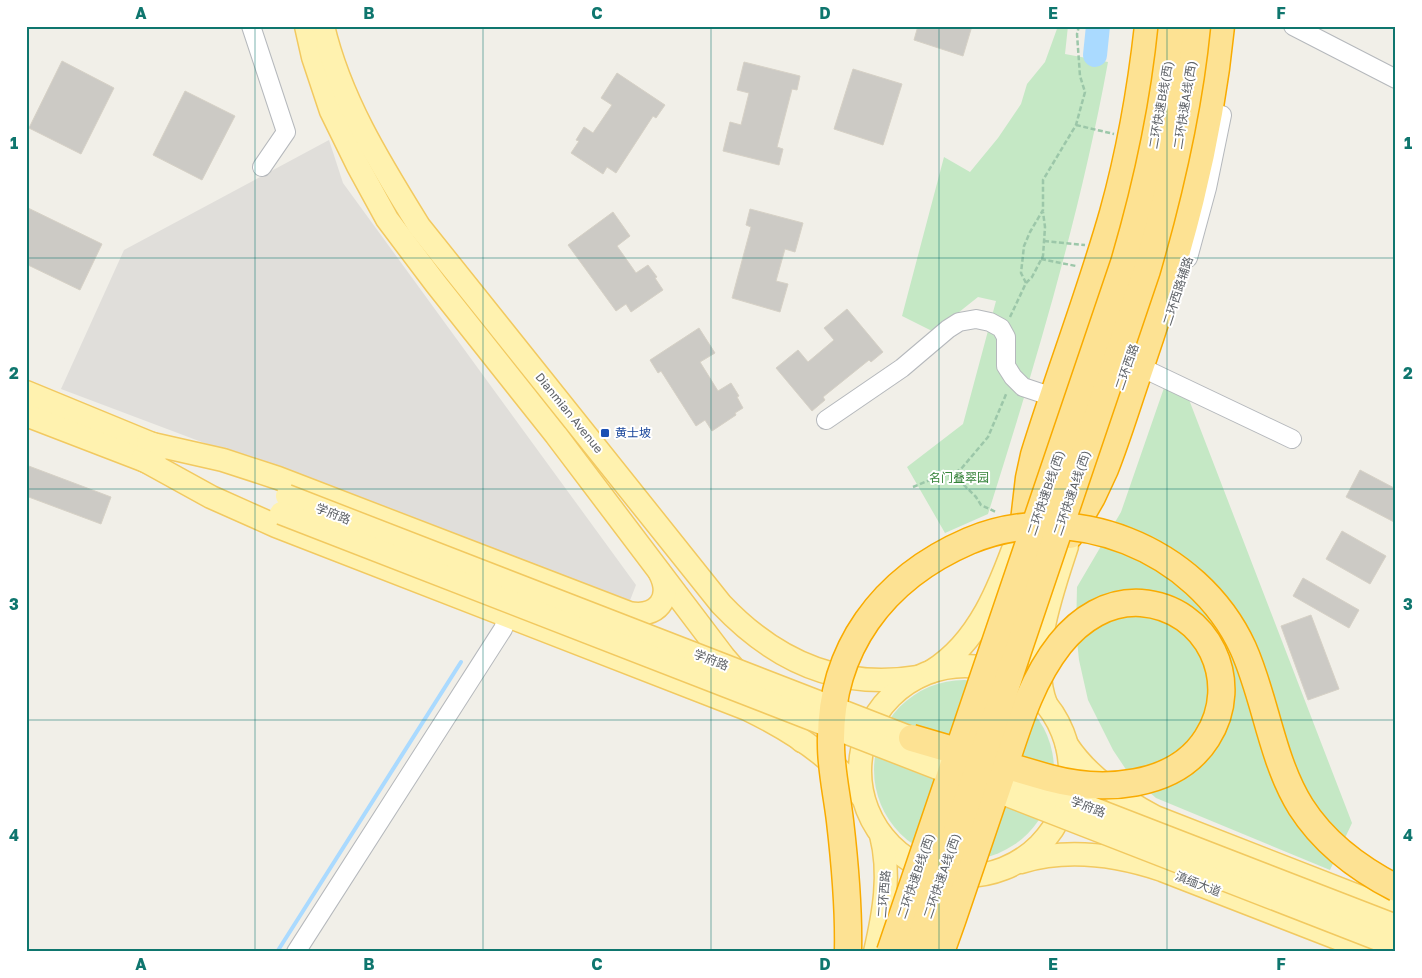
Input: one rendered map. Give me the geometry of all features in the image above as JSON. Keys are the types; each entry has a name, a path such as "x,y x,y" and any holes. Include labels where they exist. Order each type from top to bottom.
{"highway":[{"path":"1024,521 1026,492 1034,455 1110,222 1124,169 1134,124 1148,26"},
{"name":"二环快速B线(西)","path":"890,952 1124,263 1154,144 1166,81 1172,26"},
{"name":"二环快速A线(西)","path":"916,952 1147,270 1177,157 1197,26"},
{"path":"1070,536 1105,469 1147,365 1195,186 1210,114 1222,26"},
{"path":"848,952 845,864 830,747 833,704 846,659 860,629 870,615 887,595 908,576 958,546 991,533 1023,526 1047,524 1071,526 1118,538 1165,562 1205,592 1227,620 1244,651 1286,776 1302,808 1321,834 1345,856 1372,875 1396,888"},
{"path":"912,738 1003,764 1012,767 1049,778 1066,782 1116,785 1137,782 1159,775 1180,765 1206,740 1215,723 1222,692 1218,665 1208,641 1190,621 1178,613 1148,604 1130,602 1106,608 1082,622 1068,635 1044,668 1023,713 1010,749 1007,758 1004,767 1001,776 998,785 995,794 955,912 941,952"}],"main road":[{"name":"Dianmian Avenue","path":"306,26 313,57 331,111 387,219 436,284 556,434 740,677 802,741"},
{"name":"Dianmian Avenue","path":"323,26 326,40 348,101 379,162 419,226 734,618 777,651 807,666 836,675 865,680 892,680 924,674 947,667 978,667 1008,675 1022,683 1046,704"},
{"path":"1046,704 1058,723 1067,745 1070,777 1064,807 1049,835 1039,846 1015,864 987,874 957,876 928,870 902,855 881,835 867,811 859,771 860,757 867,730 881,706 892,695 945,662 958,650 980,621 1006,568 1024,521 1125,215 1146,127 1160,26"},
{"name":"二环西路","path":"1046,704 1041,688 1039,670 1042,638 1050,601 1172,228 1193,136 1209,26"},
{"name":"学府路","path":"26,392 145,451 205,494 269,524 747,709 802,741 837,768 863,798"},
{"name":"学府路","path":"26,414 145,451 1396,946"},
{"path":"145,451 217,458 264,473 629,613 640,614 650,612 661,604 664,596 664,582 660,572"},
{"name":"学府路","path":"284,505 912,738 1396,926"},
{"path":"1024,521 1024,529 1028,536 1043,546 1052,547 1060,545 1070,536"},
{"path":"584,646 596,644 606,632 608,615 605,608 599,602"},
{"path":"1067,745 1084,766 1103,783 1155,817 1396,911"},
{"path":"1141,863 1127,852 1124,843 1125,833 1136,818 1145,815 1155,817"},
{"name":"二环西路","path":"875,952 882,920 886,884 886,858 881,835"},
{"name":"滇缅大道","path":"1015,864 1046,856 1076,855 1108,857 1141,863 1373,952"},
{"path":"935,952 962,904 975,886 987,874"}],"street":[{"path":"251,26 286,132 262,167"},
{"path":"1024,521 1018,496 1020,465 1024,445 1091,246 1107,187 1130,76 1136,26"},
{"path":"1293,26 1396,79"},
{"path":"826,420 902,368 958,322 976,319 990,322 1001,328 1006,337 1006,366 1013,377 1023,386 1041,394"},
{"path":"1147,365 1292,439"},
{"path":"296,952 502,629 508,616"}],"path":[{"path":"1001,328 1010,318 1026,283 1041,259 1045,227 1042,210 1043,180 1076,125 1084,92 1080,76 1077,34 1079,26"},
{"path":"1076,125 1119,135"},
{"path":"1026,283 1021,273 1024,246 1042,210"},
{"path":"1044,242 1091,246"},
{"path":"1041,259 1083,269"},
{"path":"913,487 937,477 950,475 961,469 988,437 1013,377"},
{"path":"956,472 959,480 976,497 981,505 1024,521"}],"shaded area":[{"path":"329,140 343,183 636,585 629,603 61,389 124,250"}],"green space":[{"name":"名门叠翠园","path":"1058,26 1068,26 1065,54 1108,62 1097,120 1055,290 988,514 945,533 907,467 963,424 996,301 978,297 934,332 902,316 944,157 970,172 998,138 1021,104 1027,84 1045,62"},
{"path":"1165,385 1188,397 1352,823 1330,870 1156,798 1129,774 1113,750 1088,700 1079,660 1076,631 1077,587 1121,512"},
{"path":"955,680 973,680 1006,690 1028,706 1039,720 1047,735 1054,761 1054,779 1047,805 1039,820 1028,834 1014,845 999,853 973,860 955,860 922,850 907,840 894,827 884,812 878,796 874,779 874,761 884,728 894,713 907,700 922,690 938,684"}],"building":[{"path":"918,26 972,26 963,56 914,40"},
{"path":"62,61 114,88 81,154 29,128"},
{"path":"744,62 800,76 797,90 792,89 777,147 783,149 779,165 723,151 730,122 741,125 749,93 737,90"},
{"path":"853,69 902,84 883,145 834,129"},
{"path":"617,73 665,105 656,118 653,116 616,173 607,167 603,174 571,153 579,141 576,140 584,127 593,133 612,105 601,98"},
{"path":"185,91 235,116 202,180 153,155"},
{"path":"26,207 102,244 80,290 26,264"},
{"path":"750,209 803,223 795,252 785,249 776,281 788,284 780,312 732,298 751,227 746,225"},
{"path":"613,212 630,236 617,246 636,273 648,265 657,277 655,278 663,290 631,312 626,304 616,311 568,245"},
{"path":"847,309 883,352 871,362 869,360 823,397 825,400 812,411 776,368 798,350 808,362 834,340 824,328"},
{"path":"699,328 715,353 700,362 718,391 731,383 739,396 737,397 743,408 712,431 705,420 696,426 661,371 658,373 650,360"},
{"path":"26,465 111,497 101,524 26,496"},
{"path":"1360,470 1396,489 1396,523 1346,497"},
{"path":"1342,531 1386,556 1370,584 1326,559"},
{"path":"1303,578 1359,610 1349,628 1293,596"},
{"path":"1311,615 1339,689 1308,700 1281,626"}],"waterway":[{"path":"1095,55 1098,26"},
{"path":"277,952 461,662"}],"place":[{"name":"黄士坡","path":"605,433"}]}
